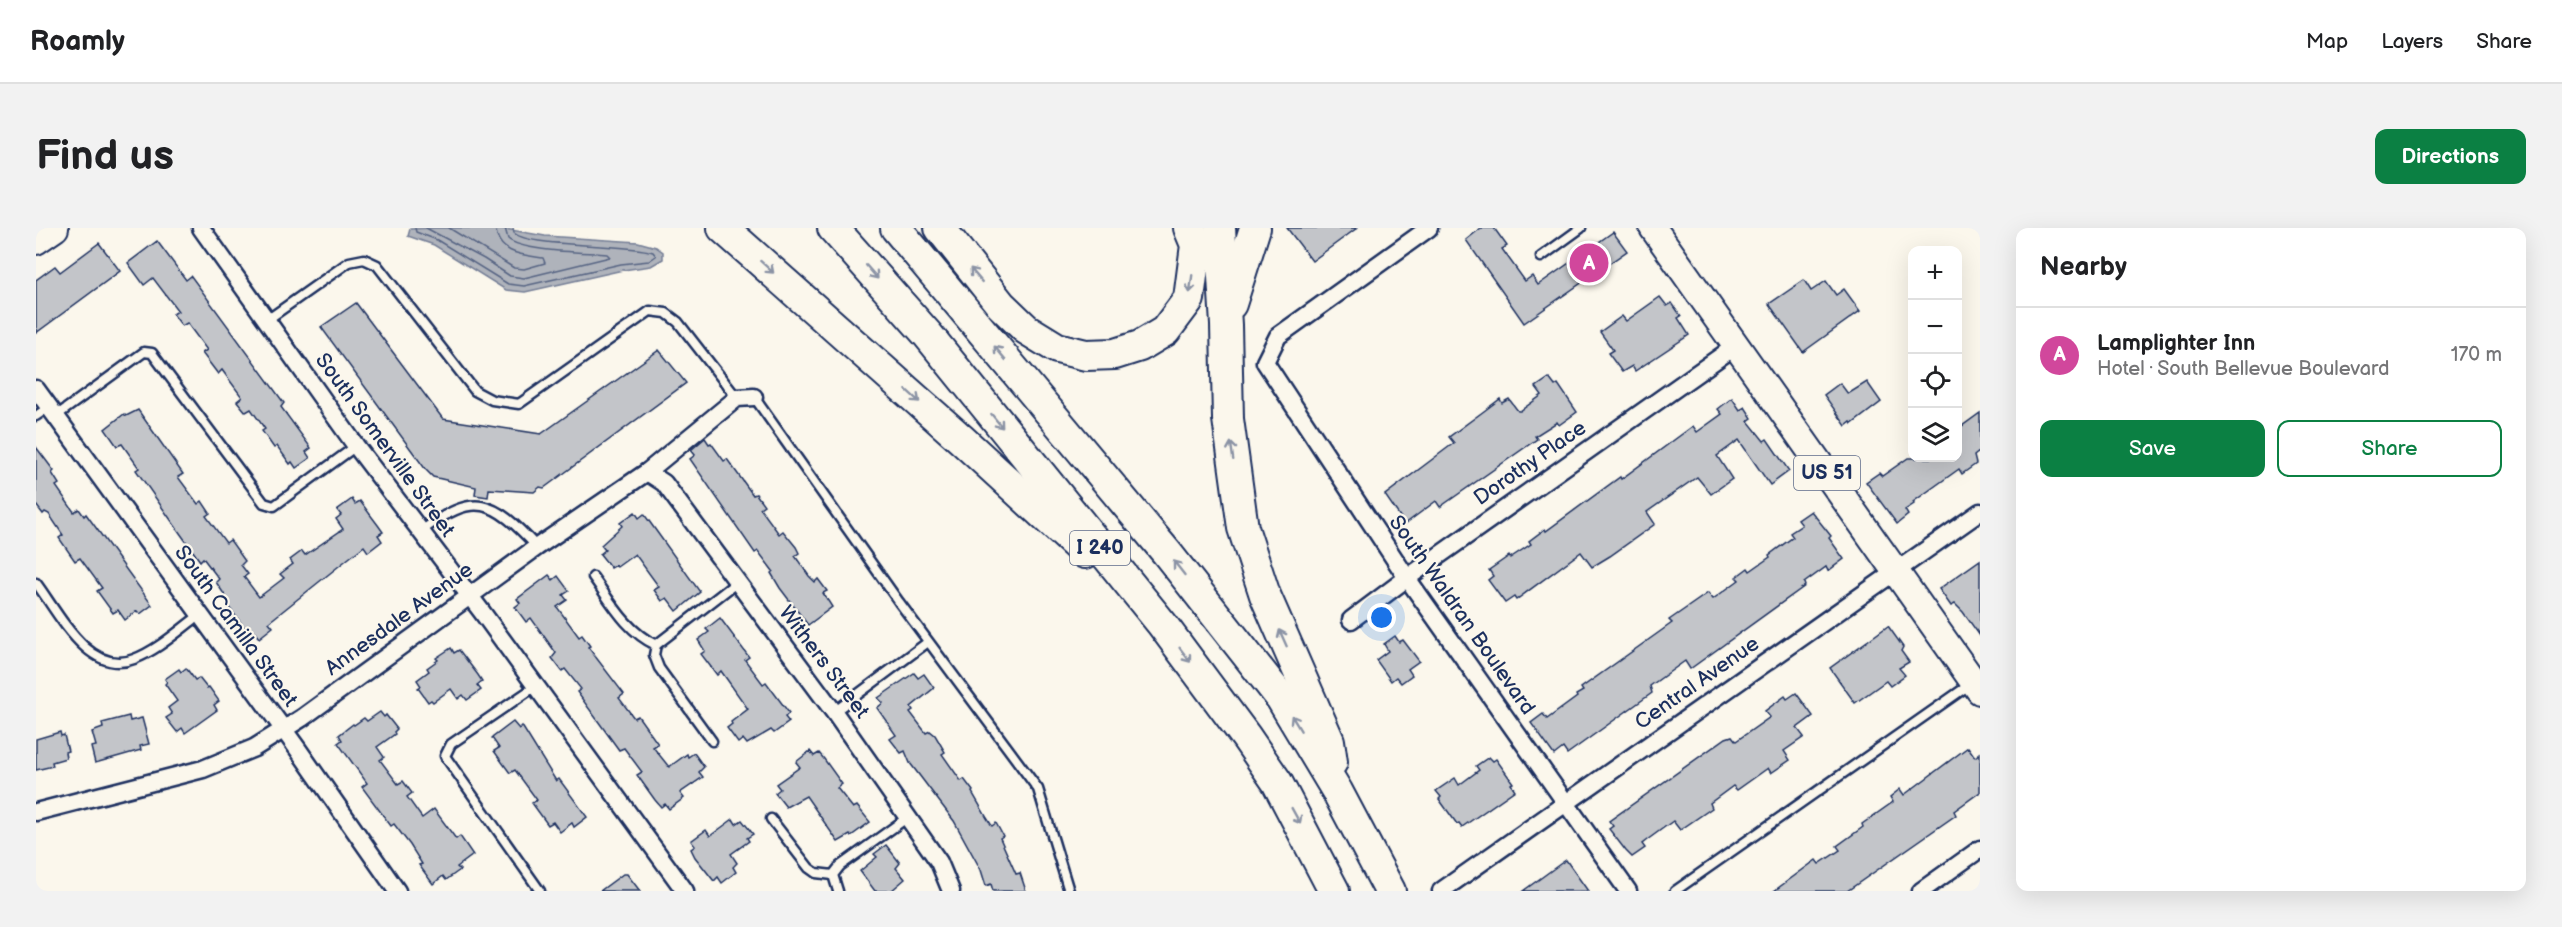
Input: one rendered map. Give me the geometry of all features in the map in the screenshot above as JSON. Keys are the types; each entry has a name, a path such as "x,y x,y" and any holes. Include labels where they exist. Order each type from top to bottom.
{"highway":[{"path":"723,228 961,439 1162,624"},
{"name":"I 240","path":"833,228 928,335 1162,624 1246,736 1277,782 1334,891"},
{"name":"I 240","path":"896,228 1167,553 1281,698 1337,791 1384,881"},
{"path":"940,228 994,296 1026,329 1057,348 1086,355 1115,354 1140,346 1165,331 1188,299 1196,245 1189,228"},
{"path":"1220,228 1226,325 1228,418 1243,528 1265,595 1329,741 1337,791"},
{"path":"1226,325 1255,228"}],"main road":[{"path":"36,241 56,228"},
{"name":"US 51","path":"1653,228 1978,684"}],"street":[{"name":"South Somerville Street","path":"201,228 356,446 536,686 685,891"},
{"name":"South Waldran Boulevard","path":"1429,228 1278,336 1264,362 1407,578 1628,891"},
{"name":"Dorothy Place","path":"1351,620 1737,345"},
{"name":"South Camilla Street","path":"36,388 47,413 200,615 397,891"},
{"name":"Annesdale Avenue","path":"36,812 203,769 254,748 283,731 537,547 647,472 746,398"},
{"name":"Withers Street","path":"647,472 664,483 834,712 939,862 951,891"},
{"name":"Central Avenue","path":"1441,891 1980,512"},
{"path":"1921,891 1980,849"}],"lane":[{"path":"1540,257 1581,228"},
{"path":"267,320 349,262 364,259 377,265 475,391 492,400 519,404 650,311 666,313 678,322 746,398 1038,789 1069,891"},
{"path":"47,413 144,352 152,353 264,503 274,506 356,446"},
{"path":"420,532 446,513 466,505 485,506 505,515 537,547"},
{"path":"594,577 630,628 643,639 656,645"},
{"path":"36,583 71,633 88,652 108,661 133,660 200,615"},
{"path":"712,741 659,668 654,655 656,645 736,583"},
{"path":"834,712 928,642"},
{"path":"1676,891 1978,684"},
{"path":"536,686 451,744 445,756 540,891"},
{"path":"833,875 840,866 908,817"},
{"path":"771,819 809,868 816,873 833,875"},
{"path":"833,875 838,891"}],"water":[{"path":"499,228 545,236 638,242 656,247 663,252 663,259 651,266 525,292 506,290 434,245 408,236 410,229"}],"building":[{"path":"1287,228 1357,228 1312,261"},
{"path":"1481,228 1494,228 1507,246 1502,249 1525,281 1532,276 1538,285 1613,232 1627,251 1524,323 1466,240"},
{"path":"157,241 186,280 191,276 284,403 281,407 311,448 306,452 310,458 296,468 292,462 290,464 277,446 274,448 262,431 265,429 251,409 246,412 237,401 242,397 222,370 218,374 202,353 207,350 187,323 182,326 173,314 178,311 153,278 144,285 128,263"},
{"path":"99,243 120,271 36,333 36,280 55,266 60,272"},
{"path":"1804,280 1811,291 1826,281 1836,295 1844,289 1860,311 1803,352 1769,304"},
{"path":"1660,297 1667,306 1672,303 1681,316 1678,318 1689,335 1635,371 1632,366 1622,372 1608,353 1613,350 1600,332 1622,316 1626,321"},
{"path":"356,303 443,419 541,434 659,350 686,383 544,488 540,487 534,492 489,489 488,497 475,495 476,487 433,477 426,470 321,327"},
{"path":"1549,378 1555,386 1558,384 1577,412 1559,425 1557,422 1535,436 1537,439 1440,507 1436,501 1405,524 1385,495 1454,443 1449,437 1500,399 1502,403 1509,399 1520,411 1542,395 1536,387"},
{"path":"1867,382 1881,402 1846,426 1824,395 1840,383 1848,394"},
{"path":"1732,398 1740,410 1745,407 1752,418 1748,421 1764,441 1767,439 1789,471 1770,485 1739,440 1717,456 1732,479 1711,494 1697,477 1647,512 1655,524 1610,556 1592,567 1581,552 1516,600 1514,597 1505,603 1488,580 1493,576 1489,570 1531,544 1529,541 1545,529 1546,531 1620,477 1621,479 1693,426 1697,432 1722,414 1718,409"},
{"path":"138,410 183,474 178,477 198,504 202,501 210,513 206,516 226,543 230,540 245,561 241,565 248,574 244,577 259,597 284,578 280,574 293,564 290,560 302,551 305,555 343,529 336,519 341,515 337,510 352,499 355,504 360,501 383,532 378,535 382,541 368,552 364,546 269,622 273,627 259,638 255,633 251,636 227,605 230,603 216,582 219,579 203,558 200,561 136,470 139,468 122,444 117,446 105,429 124,414 126,416"},
{"path":"1980,413 1980,451 1974,456 1976,464 1962,474 1959,469 1913,502 1914,504 1905,510 1908,515 1897,524 1866,482 1879,473 1882,476 1908,458 1908,462 1962,462 1962,426"},
{"path":"705,438 724,461 727,459 753,495 756,494 764,505 760,508 779,534 783,531 796,547 799,553 795,556 809,576 815,582 818,579 827,591 823,593 832,607 808,625 780,588 771,573 773,571 758,551 755,553 690,459 695,455 691,450"},
{"path":"36,447 54,471 52,473 59,484 56,486 74,512 79,509 84,516 86,514 152,605 140,614 137,611 125,620 118,610 113,613 97,591 102,588 80,558 75,561 59,538 63,535 49,514 45,512 43,514 36,505"},
{"path":"1811,511 1831,536 1829,538 1844,559 1828,571 1826,567 1804,583 1805,586 1690,669 1685,661 1650,686 1652,693 1567,754 1563,748 1554,755 1531,723 1543,714 1547,719 1577,697 1576,695 1583,691 1581,688 1672,623 1669,620 1708,593 1713,599 1739,580 1736,577 1748,568 1750,571 1770,557 1769,555 1793,537 1790,533 1802,525 1798,520"},
{"path":"635,512 639,518 644,514 700,592 677,611 667,598 662,601 654,590 659,587 635,554 617,567 616,565 611,568 600,554 605,550 601,545 622,526 620,523"},
{"path":"1980,560 1980,636 1963,612 1955,604 1951,606 1939,589"},
{"path":"549,575 553,580 558,576 569,591 563,595 567,600 557,607 579,637 582,635 590,646 588,647 624,694 619,698 634,718 638,716 658,744 653,747 669,767 687,754 688,757 694,753 704,767 699,772 703,777 680,793 684,798 669,809 665,804 661,807 655,800 637,775 642,772 624,748 619,750 577,692 581,689 565,669 562,671 552,658 556,653 531,618 526,622 515,607 520,603 517,599"},
{"path":"720,618 749,657 745,660 763,684 766,682 789,713 785,717 789,722 774,733 771,730 747,744 743,739 738,743 727,728 748,709 721,671 717,675 701,654 705,651 698,640 709,632 706,629"},
{"path":"1888,626 1903,647 1901,651 1909,662 1899,668 1905,675 1890,686 1886,681 1855,703 1830,668"},
{"path":"1395,636 1399,642 1403,640 1419,661 1408,669 1412,675 1401,683 1396,677 1391,681 1376,660 1388,651 1384,644"},
{"path":"451,648 454,653 459,650 478,675 482,681 477,685 481,690 467,700 463,695 458,699 451,689 433,702 431,700 428,702 418,688 421,686 417,680 429,671 427,668 438,660 436,658"},
{"path":"186,668 195,680 199,678 207,688 209,687 219,701 214,705 217,710 185,733 182,728 177,732 166,718 172,714 168,708 177,701 165,684 167,682 165,679 179,669 181,672"},
{"path":"914,673 918,678 924,674 934,688 911,707 913,710 910,712 926,733 930,731 935,735 945,752 942,754 961,781 964,779 973,791 992,826 996,823 1003,836 1000,838 1016,874 1020,873 1026,891 993,891 991,884 986,886 981,870 954,821 910,763 905,751 901,753 890,739 896,735 877,708 883,703 878,698"},
{"path":"1796,693 1813,716 1797,728 1804,737 1784,751 1790,760 1771,773 1768,768 1737,790 1733,786 1710,803 1712,808 1680,830 1673,821 1642,844 1645,848 1632,857 1626,851 1609,829 1613,826 1609,821 1726,738 1732,736 1736,741 1770,717 1765,711 1785,696 1787,699"},
{"path":"380,712 384,717 386,715 397,729 395,734 377,747 384,757 380,760 398,784 403,781 412,793 407,797 422,818 434,809 456,839 460,836 473,855 457,867 460,870 446,880 443,876 433,884 419,865 422,864 410,845 394,824 391,826 362,787 367,783 338,743 342,740 339,735 353,724 364,718 367,721"},
{"path":"129,716 130,721 142,718 149,744 140,746 141,750 95,763 91,747 96,746 92,732 103,728 102,723"},
{"path":"513,722 519,729 522,726 556,781 559,779 587,817 574,827 572,823 560,832 553,822 548,825 532,803 537,800 515,770 510,773 494,751 499,748 492,738"},
{"path":"60,732 61,736 64,735 68,751 65,752 66,758 52,762 53,766 36,770 36,739"},
{"path":"1968,747 1975,757 1980,753 1980,792 1954,811 1956,815 1847,891 1774,891 1816,860 1819,864 1840,850 1837,846 1863,827 1862,824 1893,802 1890,797 1900,789 1904,795"},
{"path":"810,751 814,756 819,753 842,784 837,788 853,808 857,806 870,822 851,836 838,842 806,796 786,807 775,793 780,789 776,784 800,767 796,762"},
{"path":"1489,757 1493,761 1496,759 1513,783 1511,784 1515,790 1462,827 1459,823 1457,824 1436,791 1455,778 1459,785 1479,770 1476,766"},
{"path":"733,819 736,824 742,820 753,834 747,838 749,841 731,854 737,863 733,867 736,872 722,883 718,877 714,881 695,857 691,849 695,846 691,841 706,830 710,836"},
{"path":"886,845 900,863 896,868 905,879 891,891 875,891 860,871 877,857 874,854"},
{"path":"1566,860 1588,891 1523,891 1560,864"},
{"path":"623,874 627,874 640,891 600,891"}],"place":[{"name":"Lamplighter Inn","path":"1589,263"}]}
